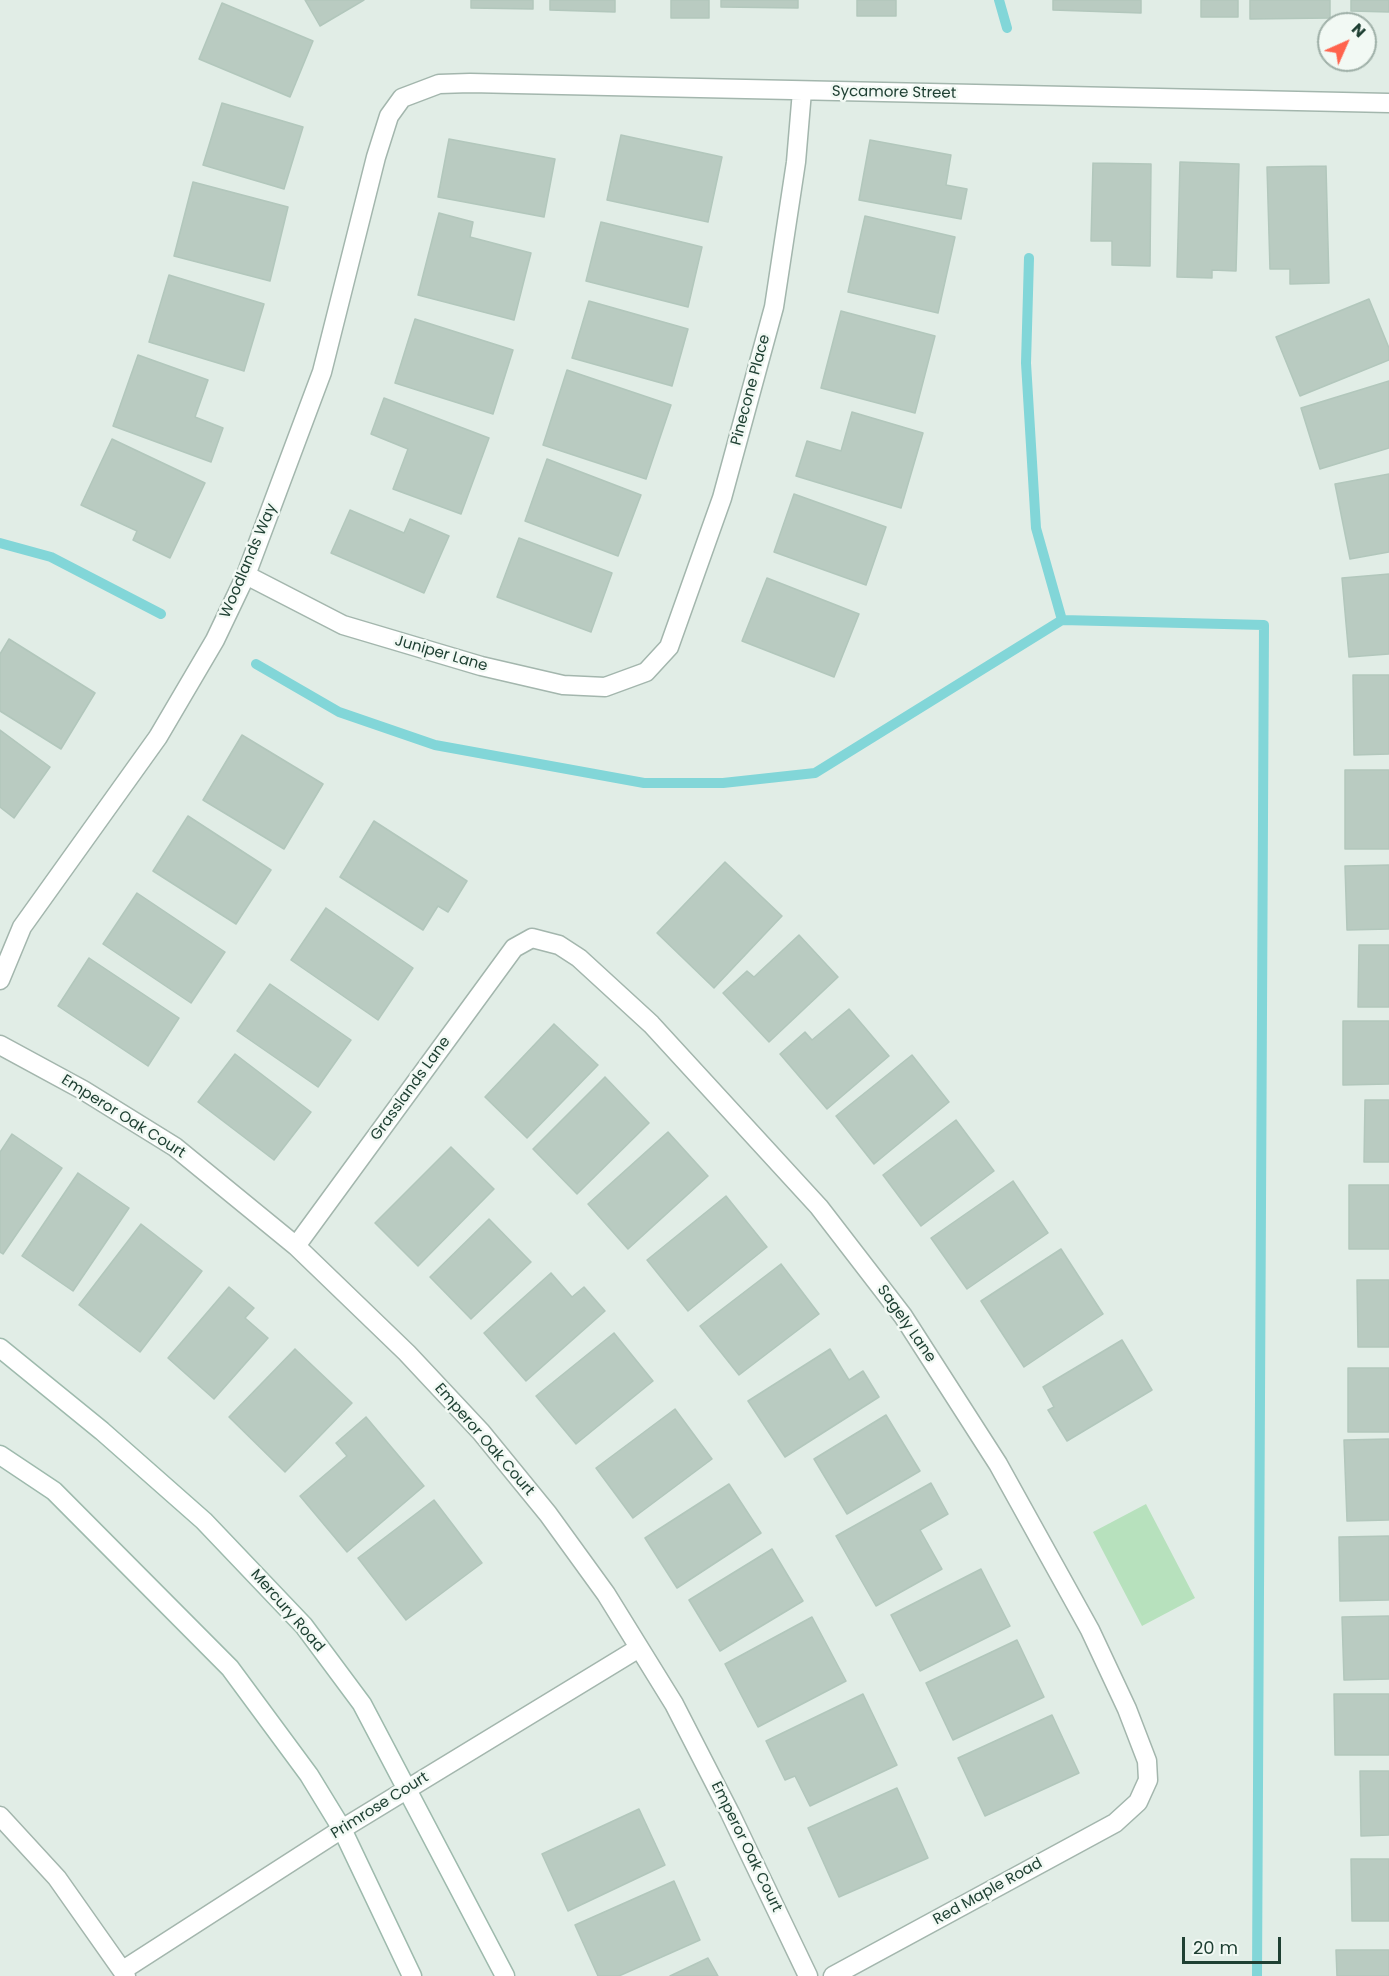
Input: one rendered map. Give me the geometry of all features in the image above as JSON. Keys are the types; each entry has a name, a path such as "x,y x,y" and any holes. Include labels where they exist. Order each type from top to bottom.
{"street":[{"name":"Sycamore Street","path":"402,98 439,84 470,83 1389,103"},
{"name":"Pinecone Place","path":"646,672 669,647 722,498 774,307 796,162 802,91"},
{"name":"Woodlands Way","path":"0,980 22,927 158,737 215,640 246,575 322,372 376,157 389,116 402,98"},
{"name":"Juniper Lane","path":"246,575 343,625 481,666 563,686 605,687 646,672"},
{"name":"Grasslands Lane","path":"296,1246 514,948 532,938"},
{"name":"Sagely Lane","path":"532,938 559,945 579,958 651,1024 819,1207 903,1316 998,1464 1090,1630 1127,1709 1147,1761 1148,1780 1138,1802"},
{"name":"Emperor Oak Court","path":"0,1044 83,1090 175,1147 296,1246 407,1353 481,1432 548,1514 606,1594 674,1704 725,1803 808,1976"},
{"name":"Mercury Road","path":"0,1348 102,1431 204,1521 304,1626 362,1704 505,1976"},
{"path":"0,1455 54,1491 230,1668 309,1775 342,1829 412,1976"},
{"name":"Primrose Court","path":"125,1973 342,1829 639,1648"},
{"name":"Red Maple Road","path":"833,1976 1115,1823 1138,1802"},
{"path":"0,1816 57,1878 125,1973"}],"green space":[{"path":"1146,1504 1195,1598 1142,1626 1093,1532"}],"building":[{"path":"305,0 364,0 320,26"},
{"path":"471,0 533,0 533,9 471,8"},
{"path":"550,0 615,0 615,12 550,10"},
{"path":"671,0 709,0 709,18 671,18"},
{"path":"721,0 798,0 798,8 721,7"},
{"path":"857,0 896,0 896,16 857,16"},
{"path":"1053,0 1141,0 1141,13 1053,10"},
{"path":"1201,0 1238,0 1238,17 1201,17"},
{"path":"1250,0 1330,0 1330,12 1317,12 1317,18 1250,19"},
{"path":"1351,0 1389,0 1389,12 1351,11"},
{"path":"222,3 313,41 290,97 199,59"},
{"path":"222,103 303,127 284,189 203,165"},
{"path":"621,135 722,157 708,222 607,200"},
{"path":"449,139 555,159 544,217 438,197"},
{"path":"870,140 951,155 946,185 967,189 961,219 859,200"},
{"path":"1180,162 1239,164 1236,271 1212,270 1212,278 1177,277"},
{"path":"1093,163 1151,164 1150,266 1112,265 1112,241 1091,241"},
{"path":"1326,166 1329,283 1290,284 1290,269 1270,269 1267,167"},
{"path":"193,182 288,207 270,281 174,256"},
{"path":"439,213 473,222 470,237 531,253 514,320 418,295"},
{"path":"865,216 955,237 938,313 848,292"},
{"path":"601,222 702,247 688,307 586,281"},
{"path":"169,275 264,304 244,371 149,342"},
{"path":"1369,299 1389,348 1389,360 1300,396 1276,337"},
{"path":"589,301 688,329 672,386 572,358"},
{"path":"841,311 935,336 915,413 821,388"},
{"path":"415,319 513,350 493,414 395,383"},
{"path":"138,355 208,380 195,417 223,428 211,462 113,426"},
{"path":"567,370 671,405 646,479 543,445"},
{"path":"1389,381 1389,448 1320,469 1301,408"},
{"path":"384,398 489,438 461,514 393,489 408,449 371,434"},
{"path":"852,412 923,433 901,508 796,476 807,441 841,451"},
{"path":"112,439 205,483 170,558 133,540 137,531 81,505"},
{"path":"547,459 641,495 618,556 525,521"},
{"path":"1389,474 1389,552 1350,559 1335,484"},
{"path":"794,494 886,527 866,585 774,552"},
{"path":"350,510 404,533 410,519 449,536 424,593 331,553"},
{"path":"519,538 612,573 591,632 497,597"},
{"path":"1389,574 1389,654 1349,657 1342,578"},
{"path":"767,578 859,614 834,677 742,641"},
{"path":"9,639 95,693 61,749 0,711 0,654"},
{"path":"1353,675 1389,675 1389,754 1354,755"},
{"path":"0,730 50,767 14,818 0,807"},
{"path":"242,735 323,784 284,849 203,800"},
{"path":"1345,770 1389,770 1389,849 1345,849"},
{"path":"188,816 271,870 236,924 153,871"},
{"path":"374,821 467,881 448,912 438,906 423,930 340,877"},
{"path":"725,862 782,916 714,988 657,933"},
{"path":"1389,865 1389,929 1347,930 1345,866"},
{"path":"137,893 225,952 191,1003 103,944"},
{"path":"326,908 413,968 378,1020 291,960"},
{"path":"799,935 838,977 769,1042 723,993 747,971 754,977"},
{"path":"1359,945 1389,945 1389,1007 1358,1007"},
{"path":"89,958 179,1018 148,1066 58,1006"},
{"path":"270,984 351,1040 318,1087 237,1031"},
{"path":"849,1009 889,1056 827,1109 780,1054 805,1032 812,1040"},
{"path":"1343,1021 1389,1021 1389,1084 1343,1085"},
{"path":"554,1024 598,1065 527,1138 485,1097"},
{"path":"235,1054 311,1112 274,1160 198,1102"},
{"path":"912,1055 949,1102 874,1164 836,1116"},
{"path":"605,1077 649,1123 577,1194 533,1149"},
{"path":"1365,1100 1389,1100 1389,1162 1364,1162"},
{"path":"956,1120 994,1171 921,1226 883,1175"},
{"path":"668,1132 708,1176 628,1249 588,1204"},
{"path":"12,1134 62,1168 3,1254 0,1252 0,1152"},
{"path":"451,1147 494,1189 418,1266 375,1223"},
{"path":"78,1173 129,1208 73,1291 22,1256"},
{"path":"1013,1181 1048,1233 967,1289 931,1238"},
{"path":"1349,1185 1389,1185 1389,1249 1349,1249"},
{"path":"726,1196 767,1247 688,1311 647,1260"},
{"path":"489,1219 531,1262 471,1319 430,1277"},
{"path":"141,1224 202,1271 140,1352 79,1305"},
{"path":"1061,1249 1103,1314 1024,1367 981,1301"},
{"path":"781,1264 819,1314 739,1375 700,1326"},
{"path":"551,1273 572,1297 584,1287 605,1311 526,1381 484,1333"},
{"path":"1357,1280 1389,1280 1389,1347 1358,1347"},
{"path":"229,1287 254,1308 245,1318 268,1338 214,1399 168,1358"},
{"path":"614,1333 653,1381 576,1444 536,1396"},
{"path":"1122,1340 1152,1390 1067,1441 1048,1410 1054,1407 1043,1387"},
{"path":"295,1349 352,1403 285,1472 229,1417"},
{"path":"830,1349 849,1380 863,1371 879,1397 785,1457 748,1401"},
{"path":"1348,1368 1389,1368 1389,1432 1348,1432"},
{"path":"675,1409 712,1459 633,1518 596,1468"},
{"path":"886,1415 920,1471 847,1514 814,1459"},
{"path":"366,1417 424,1486 347,1552 300,1496 347,1456 336,1443"},
{"path":"1389,1439 1389,1520 1347,1521 1344,1440"},
{"path":"931,1483 948,1514 920,1530 942,1569 876,1606 836,1536"},
{"path":"729,1484 761,1533 677,1588 645,1538"},
{"path":"434,1500 482,1563 406,1620 358,1558"},
{"path":"1389,1536 1389,1600 1340,1601 1339,1537"},
{"path":"772,1549 803,1601 720,1651 689,1600"},
{"path":"981,1569 1010,1626 920,1671 891,1615"},
{"path":"1389,1616 1389,1679 1344,1680 1342,1617"},
{"path":"812,1617 846,1681 758,1727 725,1664"},
{"path":"1017,1640 1044,1697 953,1740 926,1683"},
{"path":"863,1694 897,1765 810,1806 795,1776 785,1780 766,1741"},
{"path":"1334,1694 1389,1694 1389,1755 1335,1755"},
{"path":"1052,1715 1079,1773 985,1816 958,1758"},
{"path":"1360,1771 1389,1771 1389,1835 1361,1836"},
{"path":"897,1788 928,1858 839,1897 808,1828"},
{"path":"639,1809 665,1865 568,1911 542,1854"},
{"path":"1351,1859 1389,1859 1389,1921 1352,1921"},
{"path":"674,1881 700,1940 619,1976 598,1976 575,1925"},
{"path":"1336,1950 1389,1950 1389,1976 1337,1976"},
{"path":"708,1958 718,1976 670,1976"}],"waterway":[{"path":"999,0 1007,28"},
{"path":"1029,258 1026,363 1036,528 1062,620"},
{"path":"0,543 51,557 161,614"},
{"path":"256,664 339,712 435,745 644,783 723,783 815,773 1062,620 1264,625 1257,1976"}]}
